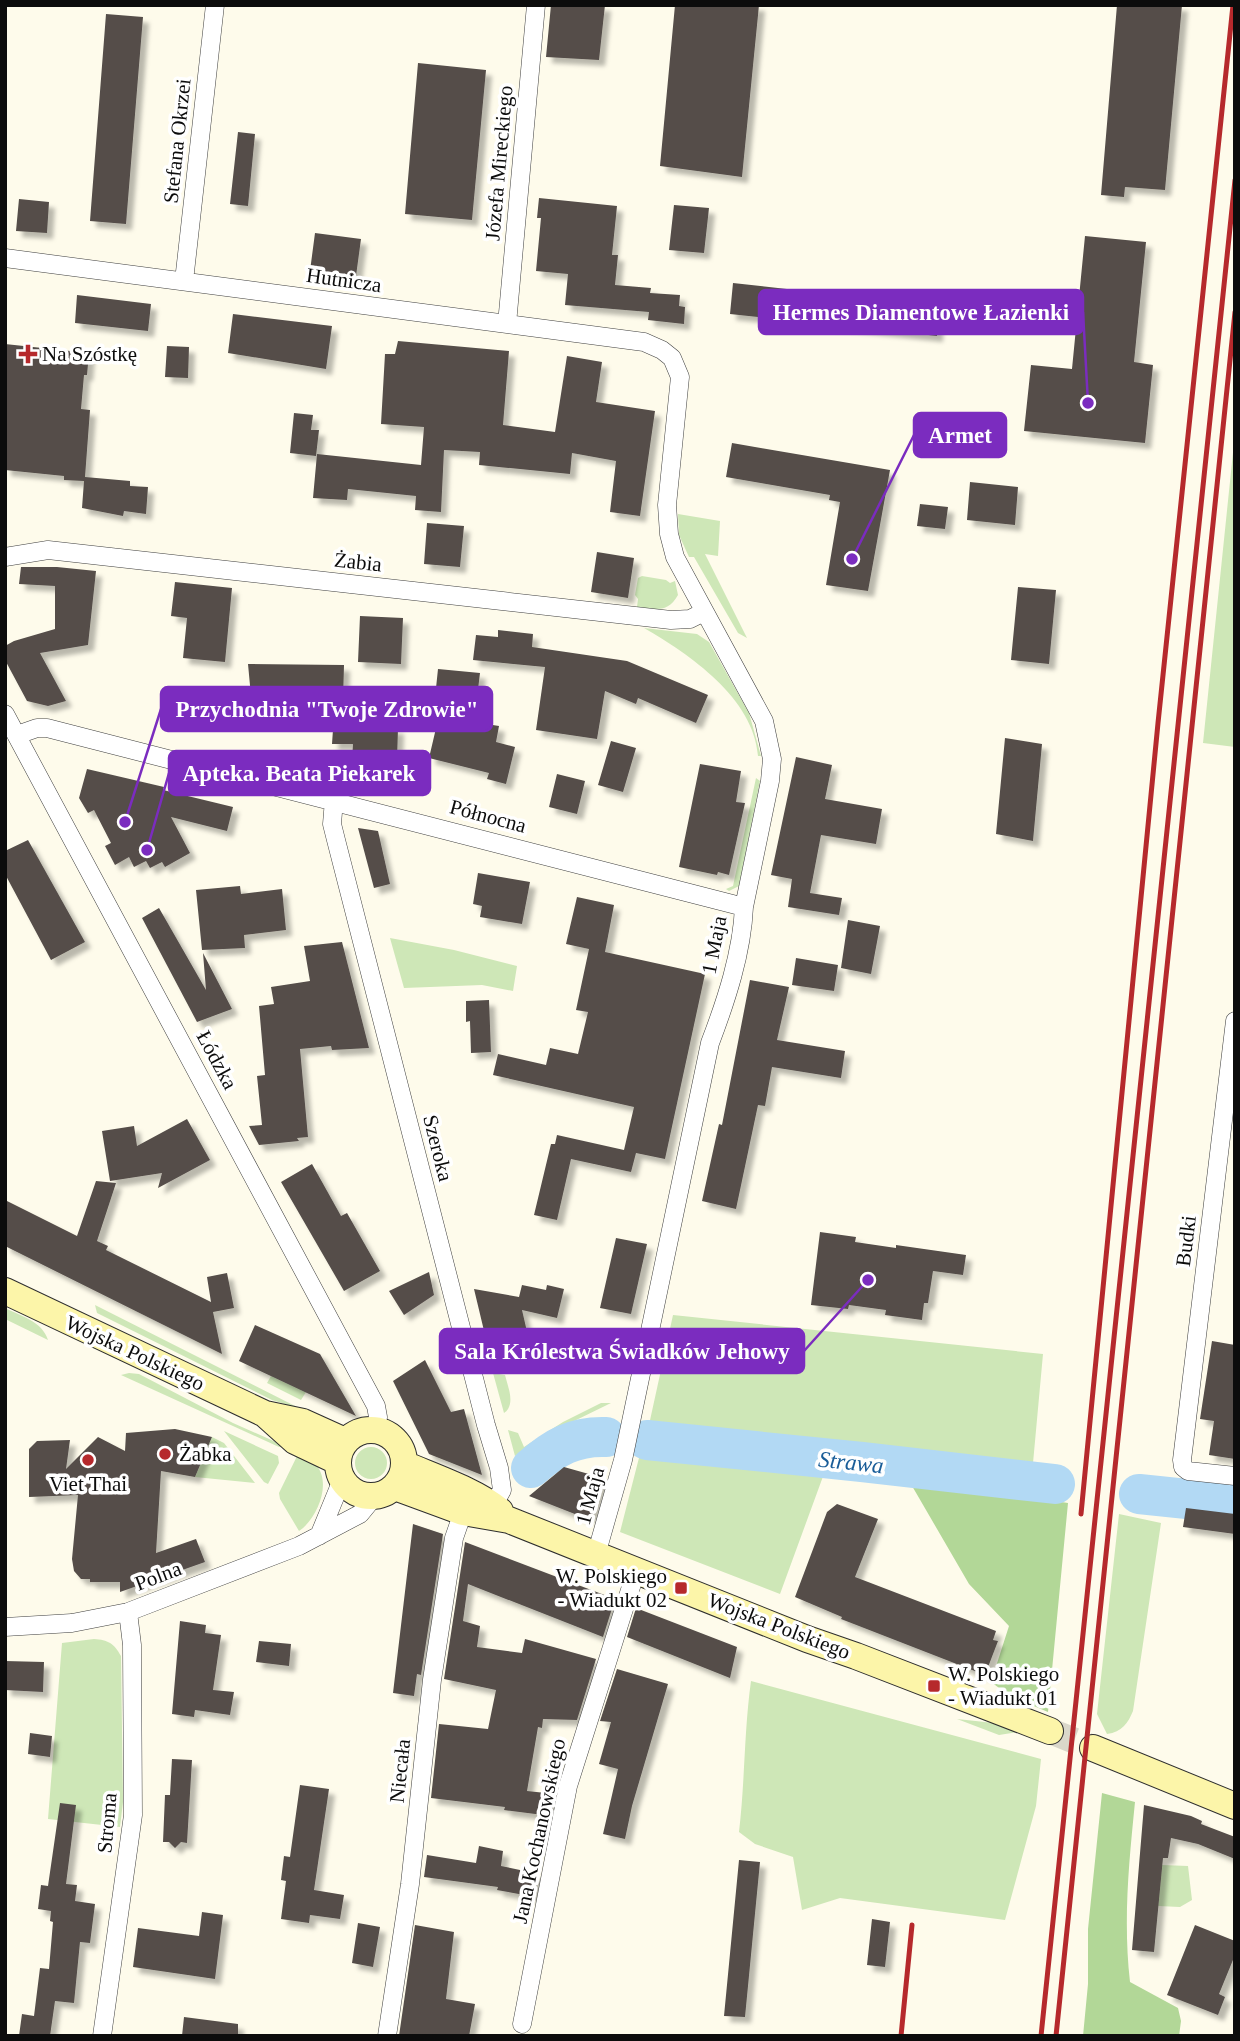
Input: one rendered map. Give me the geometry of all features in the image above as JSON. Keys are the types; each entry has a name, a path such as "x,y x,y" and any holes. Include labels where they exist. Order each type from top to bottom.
{"street":[{"name":"Stefana Okrzei","path":"184,281 215,5"},
{"name":"Józefa Mireckiego","path":"508,324 536,5"},
{"name":"Hutnicza","path":"5,258 644,342 672,358"},
{"name":"1 Maja","path":"597,1555 625,1448 704,1069 726,997 743,922 770,781 770,747 764,721 676,557 669,534 667,505 680,389 680,377 672,358"},
{"name":"Żabia","path":"5,557 48,550 671,620 690,619 704,612"},
{"name":"Łódzka","path":"5,714 371,1396 378,1417 376,1430"},
{"name":"Północna","path":"17,735 44,727 744,907"},
{"name":"Szeroka","path":"334,800 332,824 482,1412 499,1468 501,1513"},
{"name":"Budki","path":"1235,1021 1183,1467 1188,1471 1235,1476"},
{"name":"Wojska Polskiego","path":"5,1291 265,1414 295,1441 341,1461"},
{"path":"319,1536 341,1461 359,1432 376,1430 393,1438 399,1446 391,1483 356,1493 341,1461"},
{"name":"Wojska Polskiego","path":"391,1483 463,1512 501,1513"},
{"name":"Wojska Polskiego","path":"391,1483 501,1513 636,1571 1050,1731"},
{"name":"Polna","path":"5,1627 72,1623 128,1612 299,1546 360,1514 391,1483"},
{"name":"Niecała","path":"387,2036 410,1884 436,1654 454,1538 463,1512"},
{"name":"Jana Kochanowskiego","path":"522,2024 568,1786 636,1571"},
{"name":"Stroma","path":"102,2036 133,1815 132,1645 128,1612"},
{"path":"1093,1748 1235,1806"}],"green space":[{"path":"1235,433 1235,747 1203,743"},
{"path":"678,514 720,521 718,556 705,554 747,638 738,633 694,557 689,557 679,535"},
{"path":"642,576 670,583 675,581 678,595 665,607 637,607 638,599 635,595 638,578"},
{"path":"644,628 697,634 709,642 749,713 761,756 758,756 754,735 745,715 732,697 699,665"},
{"path":"756,778 760,781 739,886 729,891 726,889 733,886"},
{"path":"390,938 517,966 513,991 482,985 404,988"},
{"path":"95,1305 301,1409 272,1400 97,1313"},
{"path":"5,1308 36,1324 48,1340 5,1319"},
{"path":"673,1315 1043,1354 1032,1474 647,1434"},
{"path":"493,1373 505,1375 508,1385 510,1405 504,1413"},
{"path":"139,1374 233,1423 285,1446 279,1447 121,1375"},
{"path":"271,1376 306,1392 301,1400 267,1383"},
{"path":"601,1403 611,1403 566,1425 515,1456 508,1430 518,1433 524,1447 563,1422"},
{"path":"224,1431 278,1456 279,1463 268,1484 264,1482"},
{"path":"212,1437 224,1443 255,1483 195,1477"},
{"path":"371,1447 383,1451 387,1463 383,1475 371,1479 359,1475 355,1463 359,1451"},
{"path":"641,1450 825,1471 780,1594 620,1532"},
{"path":"299,1452 317,1466 323,1483 316,1511 299,1531 279,1493"},
{"path":"908,1479 1068,1503 1048,1712 1010,1696 991,1682 1009,1626 969,1584"},
{"path":"1119,1514 1161,1523 1133,1711 1124,1726 1107,1734 1097,1714"},
{"path":"94,1639 110,1643 121,1656 123,1802 120,1827 48,1819 62,1643"},
{"path":"751,1681 1041,1759 1036,1806 1005,1920 840,1898 802,1910 793,1857 755,1844 739,1832"},
{"path":"957,1719 994,1723 1018,1732 999,1735"},
{"path":"1102,1793 1135,1802 1127,1914 1130,1982 1178,2008 1181,2021 1179,2036 1083,2036 1088,1984 1088,1929"},
{"path":"1162,1865 1188,1866 1192,1900 1180,1907 1158,1906"}],"building":[{"path":"551,5 605,5 599,60 546,57"},
{"path":"675,5 759,5 742,177 660,166"},
{"path":"1117,5 1182,5 1165,190 1125,187 1124,197 1101,195"},
{"path":"106,14 143,17 126,224 90,221"},
{"path":"418,63 486,70 472,220 405,214"},
{"path":"238,132 255,134 248,206 230,204"},
{"path":"539,198 617,206 612,255 618,255 615,285 651,288 650,293 680,295 679,306 685,307 684,324 648,320 649,312 565,305 568,274 536,271 541,218 537,218"},
{"path":"19,199 49,202 47,233 16,231"},
{"path":"674,205 709,208 704,253 669,250"},
{"path":"315,233 361,239 356,276 310,271"},
{"path":"1085,236 1146,242 1134,362 1153,365 1145,443 1024,431 1031,365 1072,369"},
{"path":"733,283 938,306 937,336 730,314"},
{"path":"77,295 151,304 148,331 75,323"},
{"path":"233,314 332,326 326,369 228,353"},
{"path":"398,341 509,351 503,425 555,432 567,356 602,362 596,402 655,411 640,516 610,512 616,461 572,453 570,474 479,465 480,452 444,450 441,512 415,510 416,496 348,489 347,500 313,498 317,454 421,465 424,427 381,424 385,354 395,354"},
{"path":"5,344 89,353 81,409 90,410 85,477 130,481 130,486 148,487 146,514 124,511 123,516 82,508 84,481 64,480 64,476 5,470"},
{"path":"167,346 189,347 188,378 165,377"},
{"path":"294,413 313,415 311,430 319,430 316,456 290,453"},
{"path":"732,443 890,470 868,591 826,585 840,502 829,500 830,495 726,477"},
{"path":"970,482 1018,487 1015,525 967,520"},
{"path":"920,504 948,507 945,529 917,526"},
{"path":"427,523 464,526 460,567 424,564"},
{"path":"597,552 634,558 628,598 591,592"},
{"path":"21,567 96,571 88,645 40,653 66,701 48,706 27,701 5,660 5,646 55,629 55,586 19,584"},
{"path":"175,582 232,588 225,662 183,658 187,618 171,616"},
{"path":"1018,587 1056,590 1049,664 1011,660"},
{"path":"360,616 403,618 401,664 358,662"},
{"path":"498,630 533,634 532,647 627,661 708,695 696,723 638,698 636,704 605,691 597,739 536,730 545,667 473,660 476,635 498,637"},
{"path":"248,664 344,665 343,700 251,696"},
{"path":"438,669 480,673 474,722 499,726 496,742 515,747 506,784 487,779 489,773 429,758 441,707 434,707"},
{"path":"334,715 389,717 389,728 398,728 397,760 387,760 387,766 360,764 360,759 352,759 353,744 332,744"},
{"path":"1005,738 1042,744 1033,841 996,834"},
{"path":"611,741 636,748 623,792 598,785"},
{"path":"796,757 832,765 825,799 882,809 876,844 821,835 810,893 842,898 839,915 788,907 792,879 771,875"},
{"path":"700,764 741,771 736,802 745,803 729,875 679,867"},
{"path":"87,769 233,807 227,831 171,817 190,853 165,867 162,862 150,868 146,861 134,867 129,857 115,865 105,846 111,843 94,810 88,813 79,798"},
{"path":"557,774 585,781 577,814 549,807"},
{"path":"358,828 378,831 390,884 374,888"},
{"path":"28,840 85,942 51,960 5,874 5,851"},
{"path":"478,873 530,882 522,924 480,917 482,906 473,904"},
{"path":"240,886 241,894 282,889 286,930 244,935 245,948 202,950 196,890"},
{"path":"577,897 614,905 605,952 705,974 665,1159 636,1153 631,1172 571,1159 557,1220 534,1215 551,1144 555,1144 557,1135 624,1150 634,1107 493,1075 498,1054 546,1065 550,1048 578,1054 588,1012 576,1010 589,949 566,944"},
{"path":"159,908 206,990 203,953 232,1009 197,1022 142,918"},
{"path":"848,920 880,926 871,974 841,968"},
{"path":"342,942 369,1048 332,1050 331,1046 300,1049 308,1137 297,1138 299,1141 259,1145 249,1126 262,1125 257,1076 265,1075 259,1006 274,1004 271,987 310,981 304,946"},
{"path":"796,958 838,965 834,991 792,985"},
{"path":"750,980 789,987 777,1040 845,1051 841,1078 772,1067 765,1106 758,1105 736,1209 702,1201 719,1124 722,1125"},
{"path":"489,1000 491,1052 471,1053 466,1001"},
{"path":"187,1119 210,1160 158,1188 162,1173 110,1181 102,1131 134,1126 137,1146"},
{"path":"312,1164 341,1216 347,1213 380,1271 344,1291 281,1182"},
{"path":"96,1181 116,1183 97,1241 108,1246 106,1250 211,1302 207,1277 227,1273 234,1308 213,1312 222,1354 5,1246 5,1200 77,1236"},
{"path":"820,1232 856,1237 855,1242 966,1255 963,1275 933,1271 928,1303 924,1303 922,1320 885,1315 886,1310 849,1305 848,1309 811,1305"},
{"path":"616,1238 647,1244 631,1314 600,1308"},
{"path":"429,1272 434,1295 404,1315 389,1291"},
{"path":"522,1285 546,1290 547,1285 564,1289 557,1318 522,1310 534,1362 507,1357 491,1360 474,1289 519,1297"},
{"path":"255,1325 320,1354 356,1416 239,1361"},
{"path":"1212,1341 1235,1345 1235,1459 1209,1455 1214,1421 1200,1419"},
{"path":"425,1360 451,1412 464,1409 482,1475 429,1454 393,1381"},
{"path":"175,1429 212,1437 195,1477 161,1471 156,1553 196,1539 205,1562 120,1592 120,1582 90,1582 90,1579 81,1579 74,1571 72,1559 78,1495 29,1497 29,1449 37,1441 70,1440 66,1469 98,1437 125,1451 126,1433"},
{"path":"564,1467 603,1478 593,1514 585,1518 529,1496"},
{"path":"837,1504 878,1519 855,1577 996,1631 993,1640 998,1641 985,1675 841,1619 842,1617 795,1597 827,1512"},
{"path":"1186,1508 1235,1514 1235,1534 1183,1527"},
{"path":"413,1524 443,1534 421,1675 417,1674 414,1696 393,1693"},
{"path":"465,1542 615,1599 603,1637 468,1584 463,1621 480,1626 477,1647 522,1653 525,1639 596,1659 577,1720 543,1719 542,1728 538,1727 527,1791 555,1794 551,1816 431,1798 439,1724 488,1729 496,1690 444,1679"},
{"path":"636,1608 737,1647 730,1678 627,1637"},
{"path":"180,1621 206,1625 205,1633 221,1635 213,1690 234,1692 230,1715 195,1710 194,1717 172,1714"},
{"path":"259,1641 291,1644 289,1666 256,1662"},
{"path":"5,1661 44,1662 43,1692 5,1690"},
{"path":"617,1669 668,1684 625,1839 603,1834 618,1769 599,1764 611,1722 600,1721"},
{"path":"30,1733 52,1736 50,1757 28,1754"},
{"path":"172,1759 192,1760 187,1843 181,1842 175,1848 169,1842 163,1842 165,1795 170,1795"},
{"path":"300,1785 329,1789 314,1890 344,1895 340,1919 310,1915 309,1923 281,1919 286,1881 281,1880 284,1856 290,1857"},
{"path":"60,1803 76,1805 66,1884 77,1885 75,1901 95,1904 90,1943 80,1942 74,2003 55,2001 50,2036 19,2036 22,2014 34,2016 40,1968 49,1969 53,1922 50,1921 51,1911 38,1909 41,1885 48,1886"},
{"path":"1144,1805 1191,1816 1202,1821 1201,1824 1235,1837 1235,1859 1198,1844 1171,1838 1168,1858 1163,1858 1154,1952 1132,1950"},
{"path":"479,1846 503,1851 501,1866 539,1874 535,1897 497,1890 498,1887 424,1877 427,1855 476,1863"},
{"path":"739,1860 760,1862 745,2017 724,2016"},
{"path":"202,1912 223,1915 215,1979 133,1967 138,1928 199,1936"},
{"path":"872,1919 890,1922 885,1967 867,1965"},
{"path":"358,1923 380,1927 373,1967 352,1963"},
{"path":"415,1925 454,1932 446,1999 475,2004 469,2036 399,2036"},
{"path":"1195,1925 1235,1941 1235,1955 1219,1994 1225,1997 1218,2015 1167,1995"},
{"path":"184,2017 238,2024 238,2036 182,2036"}],"waterway":[{"name":"Strawa","path":"531,1468 566,1444 584,1438 606,1437"},
{"name":"Strawa","path":"647,1440 1055,1484"},
{"name":"Strawa","path":"1139,1494 1235,1504"}],"tunnel":[{"path":"1050,1731 1093,1748"}],"railway":[{"path":"1081,1514 1158,723 1233,5"},
{"path":"1041,2036 1235,180"},
{"path":"1056,2036 1235,312"},
{"path":"901,2036 912,1925"}],"place":[{"name":"Na Szóstkę","path":"28,354"},
{"name":"Hermes Diamentowe Łazienki","path":"1088,403"},
{"name":"Armet","path":"852,559"},
{"name":"Przychodnia \"Twoje Zdrowie\"","path":"125,822"},
{"name":"Apteka. Beata Piekarek","path":"147,850"},
{"name":"Sala Królestwa Świadków Jehowy","path":"868,1280"},
{"name":"Żabka","path":"165,1454"},
{"name":"Viet Thai","path":"88,1460"},
{"name":"W. Polskiego - Wiadukt 02","path":"681,1588"},
{"name":"W. Polskiego - Wiadukt 01","path":"934,1686"}]}
